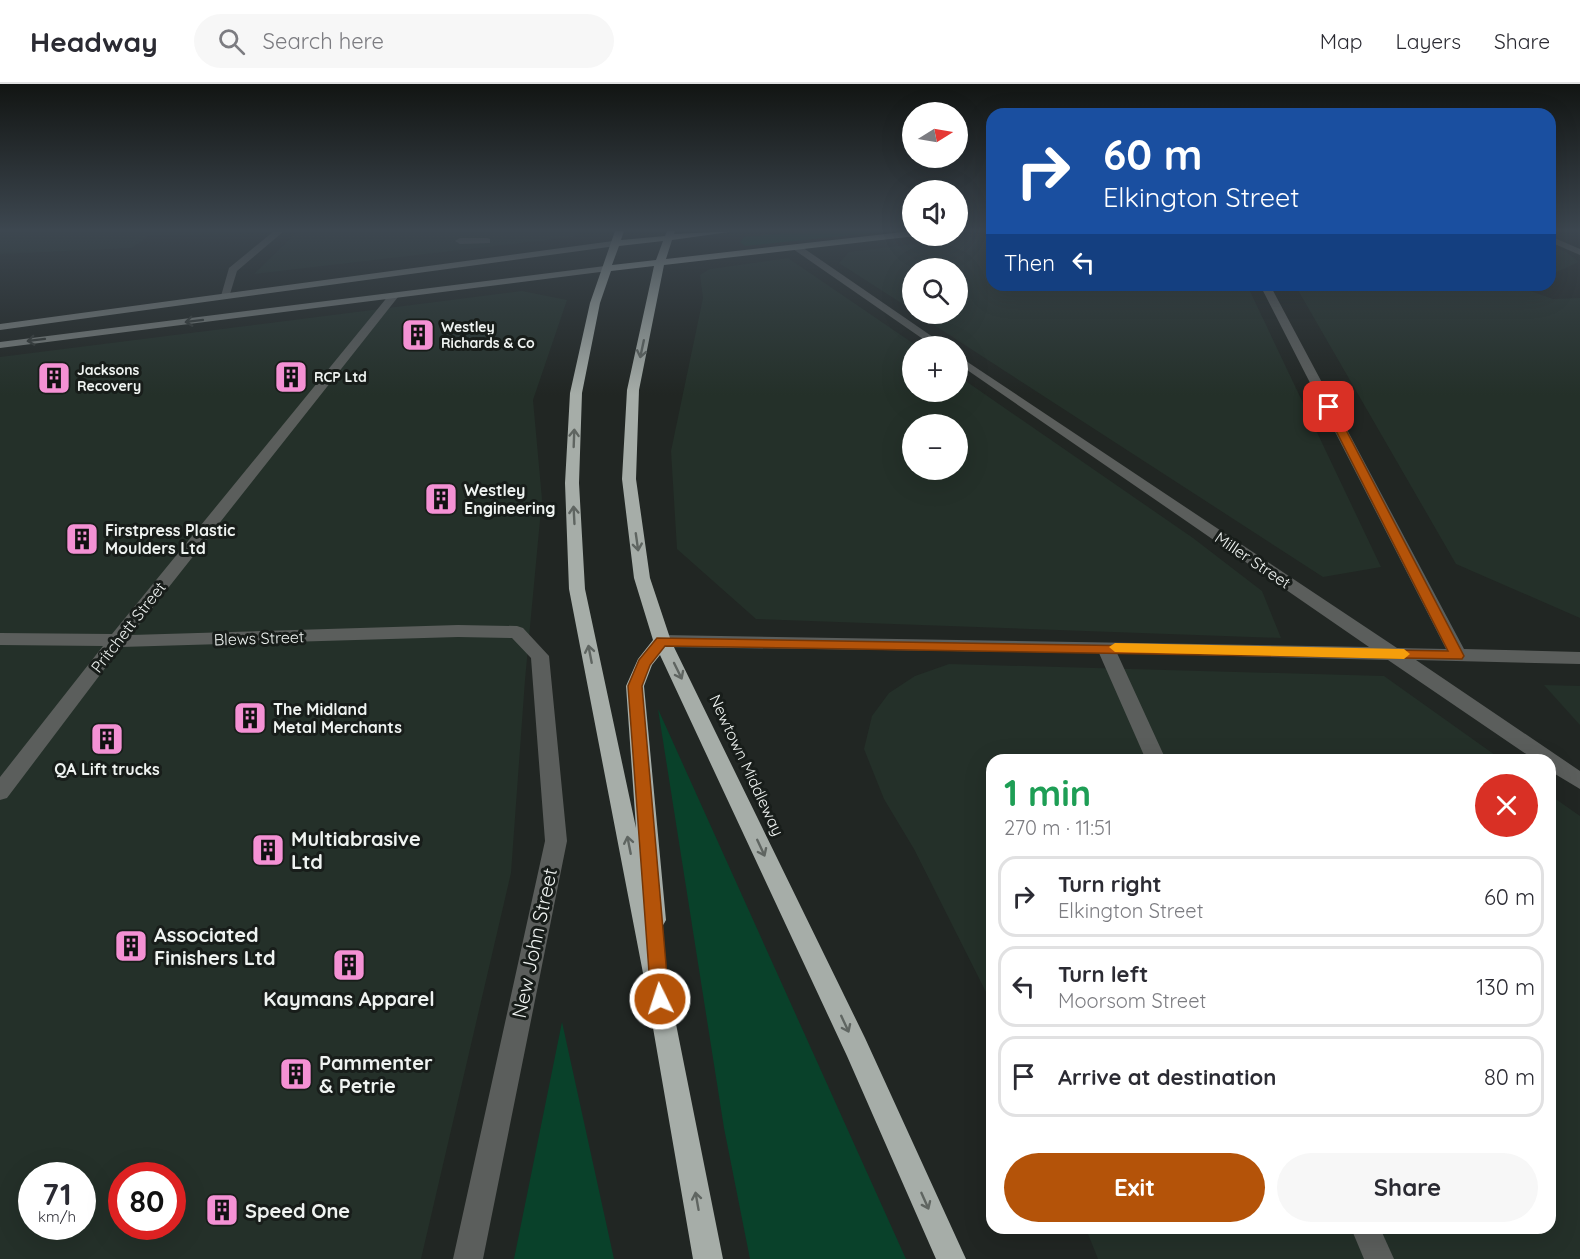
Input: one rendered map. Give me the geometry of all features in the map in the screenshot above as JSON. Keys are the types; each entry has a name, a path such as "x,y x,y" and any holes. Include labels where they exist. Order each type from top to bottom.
{"highway":[{"path":"601,286 576,393 572,483 577,589 660,999 708,1259"},
{"name":"Newtown Middleway","path":"655,286 633,390 628,480 642,578 662,641 846,1026 951,1259"},
{"path":"660,999 635,686 644,663 662,641"}],"main road":[{"path":"0,327 288,286"},
{"path":"0,345 478,286"}],"street":[{"path":"225,294 227,286"},
{"path":"852,286 925,336"},
{"path":"1268,291 1458,656"},
{"name":"Pritchett Street","path":"0,792 117,640 393,297"},
{"name":"Miller Street","path":"968,366 1539,754"},
{"name":"Blews Street","path":"0,639 117,640 517,632"},
{"name":"New John Street","path":"468,1259 556,842 540,656 517,632"},
{"path":"662,641 1105,647 1580,658"},
{"path":"1105,647 1153,754"},
{"name":"Miller Street","path":"1556,766 1580,782"},
{"path":"1368,1234 1379,1259"}],"shaded area":[{"path":"701,286 829,286 902,336 902,402 968,402 968,383 1193,538 1262,591 1281,638 756,619 677,549 671,451 703,298"},
{"path":"874,286 902,286 902,304"},
{"path":"968,286 986,286 986,291 1250,291 1381,567 1323,577 968,347 968,336 951,336 932,324 968,324"},
{"path":"522,291 567,300 533,400 542,499 525,680 511,873 421,1259 0,1259 0,357"},
{"path":"1298,291 1530,291 1553,299 1580,298 1580,618 1456,564"},
{"path":"949,664 1384,676 1494,754 986,754 986,992 914,849 884,799 864,749 872,716 889,693 915,676"},
{"path":"1544,685 1580,686 1580,725"},
{"path":"1556,799 1580,816 1580,1259 1098,1259 1088,1234 1556,1234"}],"green space":[{"path":"658,709 906,1259 750,1259 724,1128"},
{"path":"562,1022 614,1259 514,1259"}],"slow traffic":[{"path":"1115,647 1404,654"}],"place":[{"name":"Westley Richards & Co","path":"418,335"},
{"name":"RCP Ltd","path":"291,377"},
{"name":"Jacksons Recovery","path":"54,378"},
{"name":"Westley Engineering","path":"441,499"},
{"name":"Firstpress Plastic Moulders Ltd","path":"82,539"},
{"name":"The Midland Metal Merchants","path":"250,718"},
{"name":"QA Lift trucks","path":"107,739"},
{"name":"Multiabrasive Ltd","path":"268,850"},
{"name":"Associated Finishers Ltd","path":"131,946"},
{"name":"Kaymans Apparel","path":"349,965"},
{"name":"Pammenter & Petrie","path":"296,1074"},
{"name":"Speed One","path":"222,1210"}],"route":[{"path":"660,999 635,686 644,663 662,641 1105,647 1458,656 1329,407"}]}
